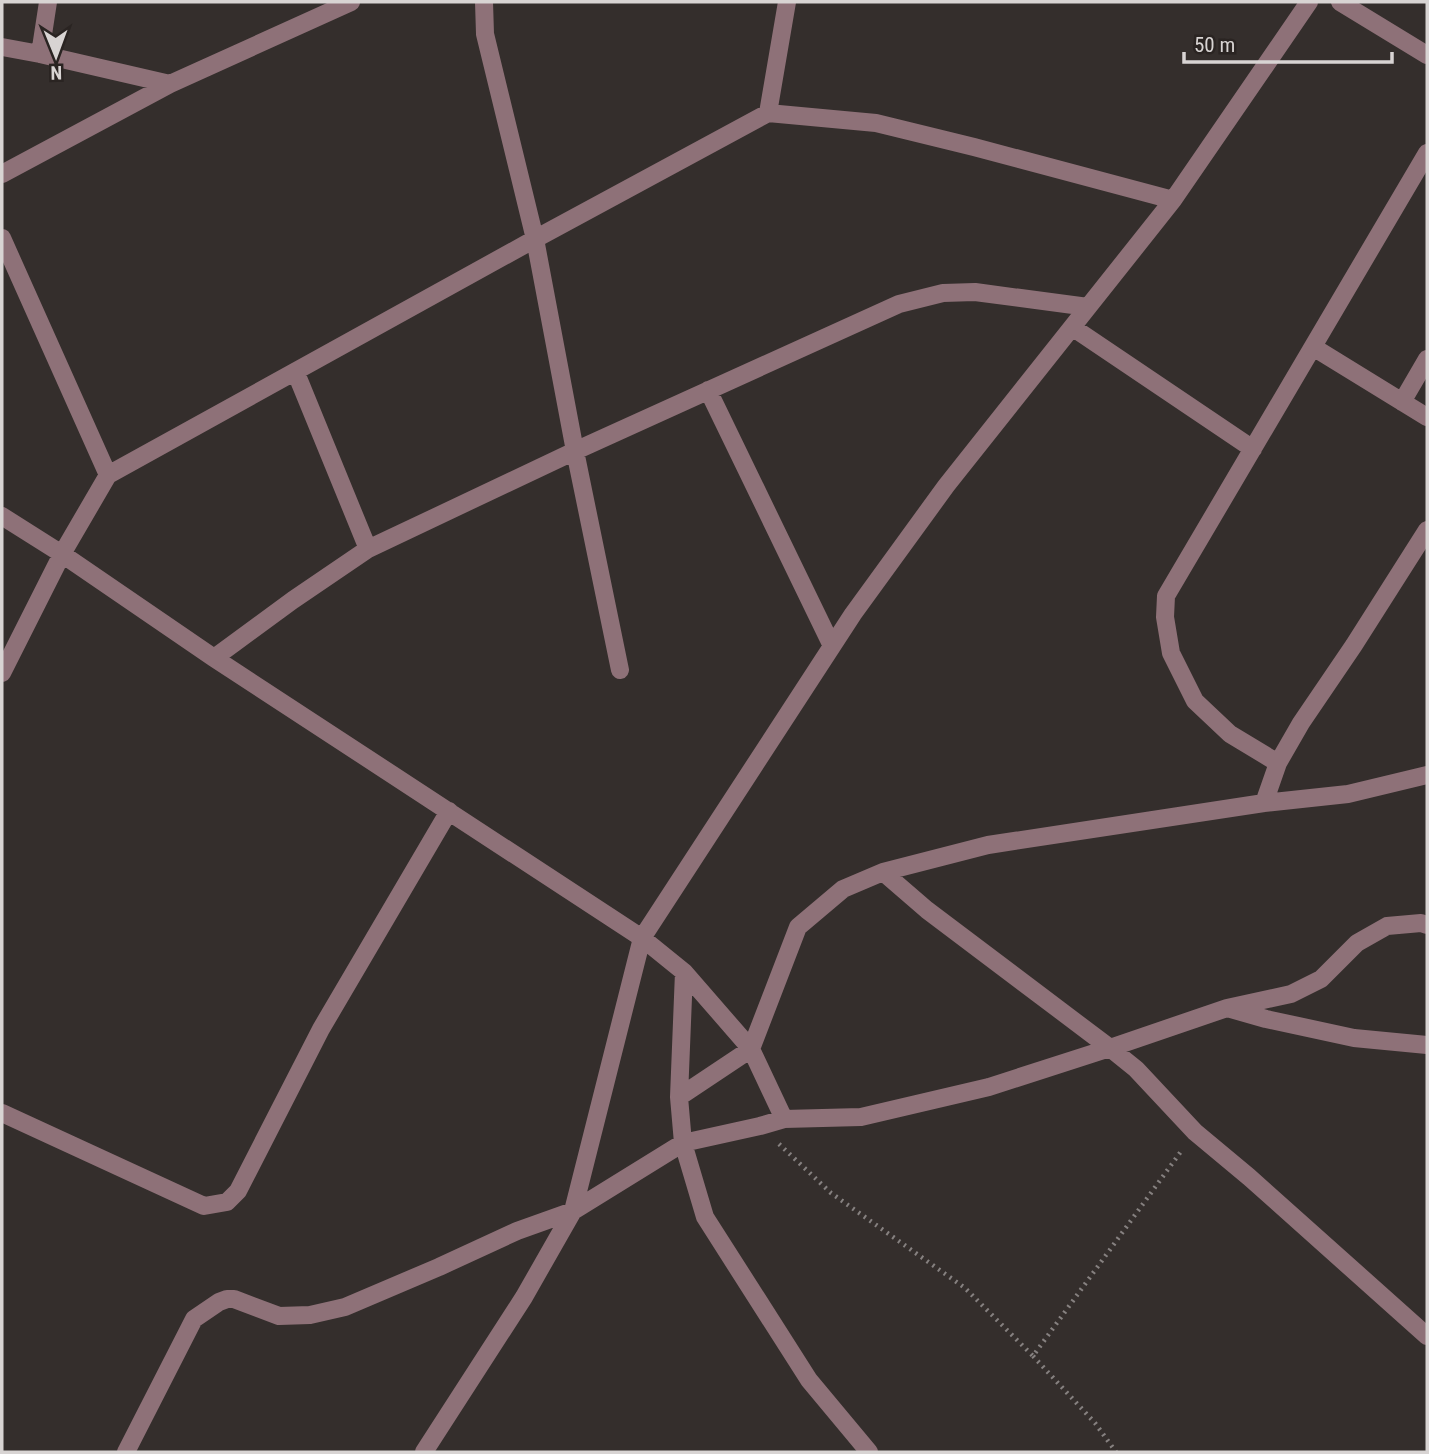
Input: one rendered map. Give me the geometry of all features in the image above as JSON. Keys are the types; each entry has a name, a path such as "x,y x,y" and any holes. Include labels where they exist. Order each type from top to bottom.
{"street":[{"path":"40,54 48,2"},
{"path":"2,174 170,84 351,2"},
{"path":"484,2 485,34 535,239 620,670"},
{"path":"768,113 787,2"},
{"path":"424,1452 524,1297 573,1211 642,938 853,614 946,486 1173,200 1308,2"},
{"path":"1340,2 1427,55"},
{"path":"2,47 170,84"},
{"path":"2,673 62,554 108,475 768,113 876,123 1173,200"},
{"path":"1278,763 1230,734 1195,701 1171,653 1165,617 1166,596 1427,153"},
{"path":"2,238 108,475"},
{"path":"214,658 368,549 575,451 899,304 943,293 975,292 1088,307"},
{"path":"1072,327 1253,449"},
{"path":"1312,347 1427,417"},
{"path":"1402,402 1427,359"},
{"path":"296,373 368,549"},
{"path":"708,390 832,646"},
{"path":"2,516 642,938 684,972 751,1049 784,1119"},
{"path":"1264,803 1278,763 1301,723 1427,530"},
{"path":"679,1097 751,1049 798,927 842,890 883,872 988,845 1264,803 1348,794 1427,775"},
{"path":"2,1113 204,1206 227,1202 238,1191 321,1029 449,811"},
{"path":"883,872 928,910 1136,1069 1195,1132 1427,1336"},
{"path":"126,1452 194,1319 219,1302 234,1299 279,1317 310,1315 345,1307 517,1231 573,1211 683,1143 784,1119 861,1117 989,1087 1227,1007 1291,993 1321,979 1356,943 1387,926 1421,923 1427,925"},
{"path":"684,972 679,1097 683,1143 705,1217 810,1380 869,1452"},
{"path":"1227,1007 1266,1019 1354,1038 1427,1045"}],"path":[{"path":"760,1126 831,1193 965,1288 1095,1423 1116,1452"},
{"path":"1033,1356 1195,1132"}]}
